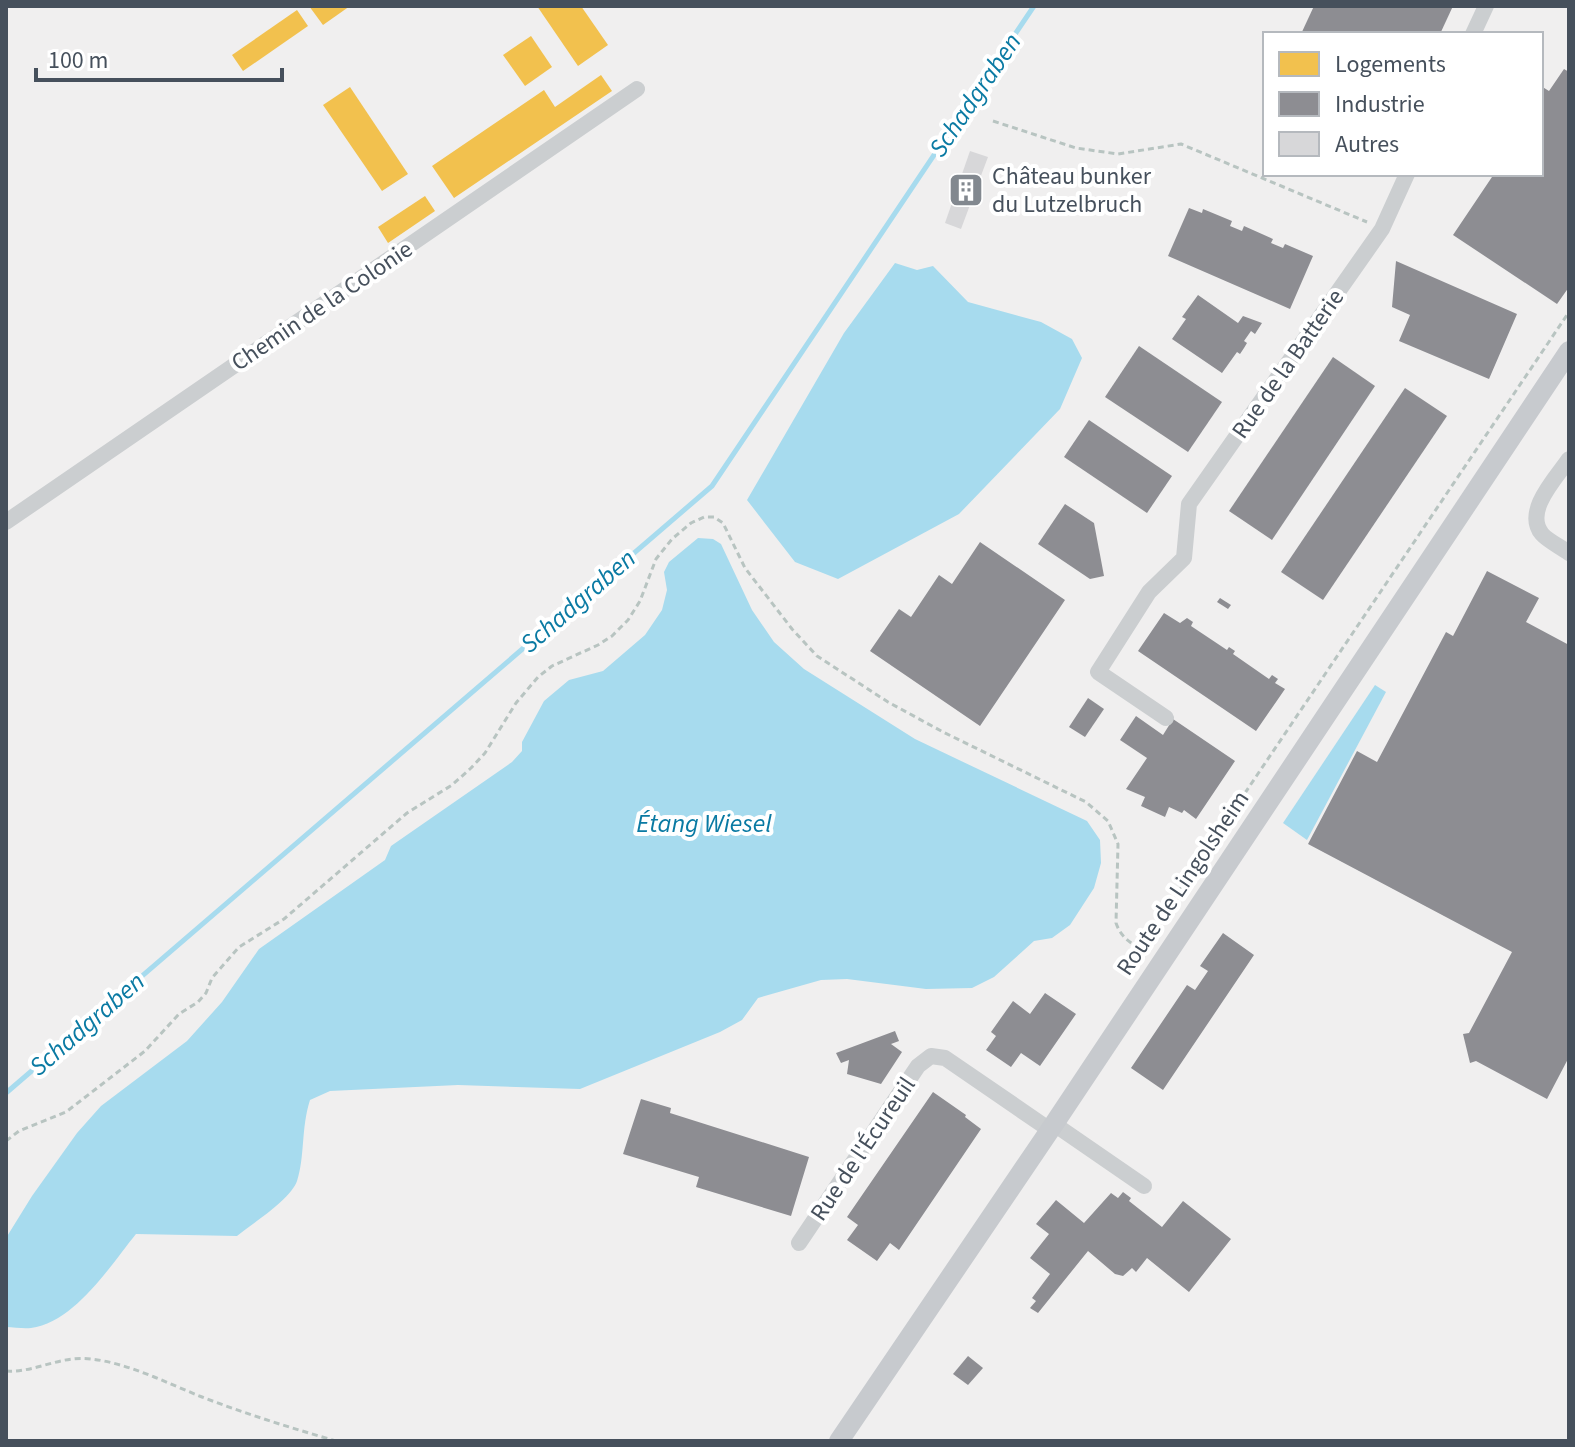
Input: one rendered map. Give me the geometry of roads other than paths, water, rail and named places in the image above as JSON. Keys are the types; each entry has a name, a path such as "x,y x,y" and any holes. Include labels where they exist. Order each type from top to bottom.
{"main road":[{"name":"Route de Lingolsheim","path":"839,1441 1569,351"}],"street":[{"path":"1474,32 1486,6"},
{"name":"Chemin de la Colonie","path":"6,522 637,89"},
{"name":"Rue de la Batterie","path":"1166,718 1098,672 1149,592 1184,558 1189,504 1382,229 1406,176"},
{"path":"1569,459 1538,505 1536,519 1541,534 1569,553"},
{"name":"Rue de l'Écureuil","path":"799,1243 918,1066 931,1056 945,1058 1052,1127"},
{"path":"1052,1127 1144,1186"}],"water":[{"path":"895,263 917,270 933,266 968,302 1041,322 1072,339 1082,358 1060,409 959,514 838,579 795,562 747,500 844,333"},
{"name":"Étang Wiesel","path":"698,538 713,539 721,544 752,610 774,642 804,669 915,739 1087,821 1100,840 1101,863 1094,888 1070,925 1052,938 1034,941 994,977 972,988 926,989 847,979 821,980 758,998 742,1020 720,1032 580,1089 458,1085 330,1091 310,1100 299,1172 293,1188 237,1236 136,1234 90,1291 62,1315 47,1324 31,1328 6,1327 6,1238 77,1133 101,1106 187,1041 222,1002 259,949 385,860 391,846 512,762 522,751 522,742 544,701 569,680 603,671 645,635 662,610 667,590 664,572 669,562"},
{"path":"1375,685 1386,692 1307,840 1283,823"}],"waterway":[{"name":"Schadgraben","path":"6,1093 712,486 1034,6"}],"place":[{"name":"Château bunker du Lutzelbruch","path":"966,190"}]}
